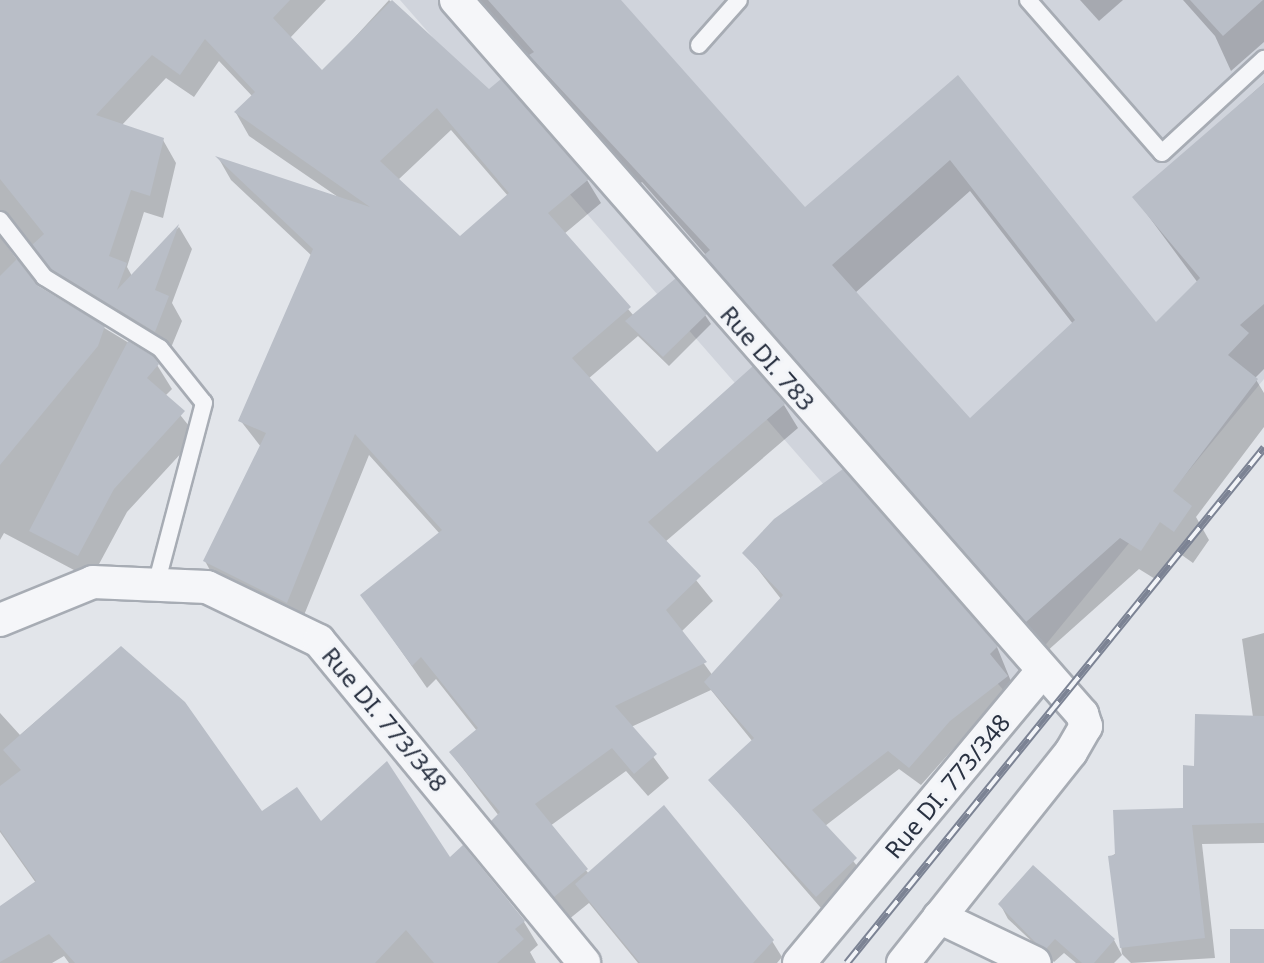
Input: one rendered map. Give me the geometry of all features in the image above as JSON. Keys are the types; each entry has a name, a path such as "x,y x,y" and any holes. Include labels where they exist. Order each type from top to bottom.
{"street":[{"name":"Rue DI. 783","path":"456,0 1041,673 1082,714 1086,726 1071,752 939,917"},
{"name":"Rue DI. 773/348","path":"0,620 93,582 207,587 319,641 584,963"},
{"name":"Rue DI. 773/348","path":"799,963 1041,673"},
{"path":"903,963 939,917 1035,963"}],"lane":[{"path":"699,45 739,0"},
{"path":"1028,0 1162,153 1264,59"},
{"path":"0,220 44,277 160,348 204,402 156,585"}],"shaded area":[{"path":"400,0 1264,0 1264,379 1006,693"}],"building":[{"path":"0,0 290,0 273,18 322,70 392,0 489,89 501,79 589,179 548,213 631,307 572,358 657,452 753,366 785,404 648,522 701,576 666,610 707,662 615,706 657,754 634,774 612,748 535,804 588,869 554,897 491,821 500,812 449,752 478,728 421,657 412,666 360,595 442,530 355,434 287,603 203,561 266,433 238,421 313,249 215,156 370,207 234,112 255,92 205,39 180,75 152,55 96,115 164,138 150,196 131,190 109,256 127,263 117,290 179,224 155,290 169,296 155,332 51,269 32,245 44,234 0,179","holes":["437,108 509,193 460,236 380,161"]},
{"path":"488,0 621,0 805,207 958,75 1156,322 1200,278 1132,197 1264,83 1264,304 1240,325 1249,333 1228,355 1258,379 1173,491 1192,506 1174,532 1160,522 1141,551 1120,538 1026,622 704,255 710,250 529,55 534,52","holes":["950,160 1075,320 970,418 832,265"]},
{"path":"1190,0 1263,0 1223,36"},
{"path":"17,259 38,286 105,326 98,346 0,465 0,276"},
{"path":"676,278 707,314 663,357 625,321"},
{"path":"128,341 153,356 159,364 147,378 185,411 114,489 78,556 29,531"},
{"path":"843,469 998,646 990,654 1008,676 950,721 909,768 888,751 812,810 857,858 816,897 708,780 754,738 704,682 783,595 742,553 774,519"},
{"path":"121,646 185,702 262,811 297,787 321,821 387,761 450,857 463,845 525,921 515,929 524,939 497,963 434,963 406,930 375,963 75,963 49,934 0,962 0,906 36,881 0,830 0,786 21,770 3,750"},
{"path":"1195,714 1264,716 1264,823 1192,825 1205,938 1120,948 1108,856 1115,855 1113,810 1183,808 1183,765 1194,766"},
{"path":"664,805 774,940 753,963 640,963 575,884"},
{"path":"1033,865 1115,939 1094,963 1082,963 1055,939 1046,949 1036,943 998,904"},
{"path":"1230,929 1264,929 1264,963 1230,963"}],"railway":[{"path":"847,963 1264,448"}]}
